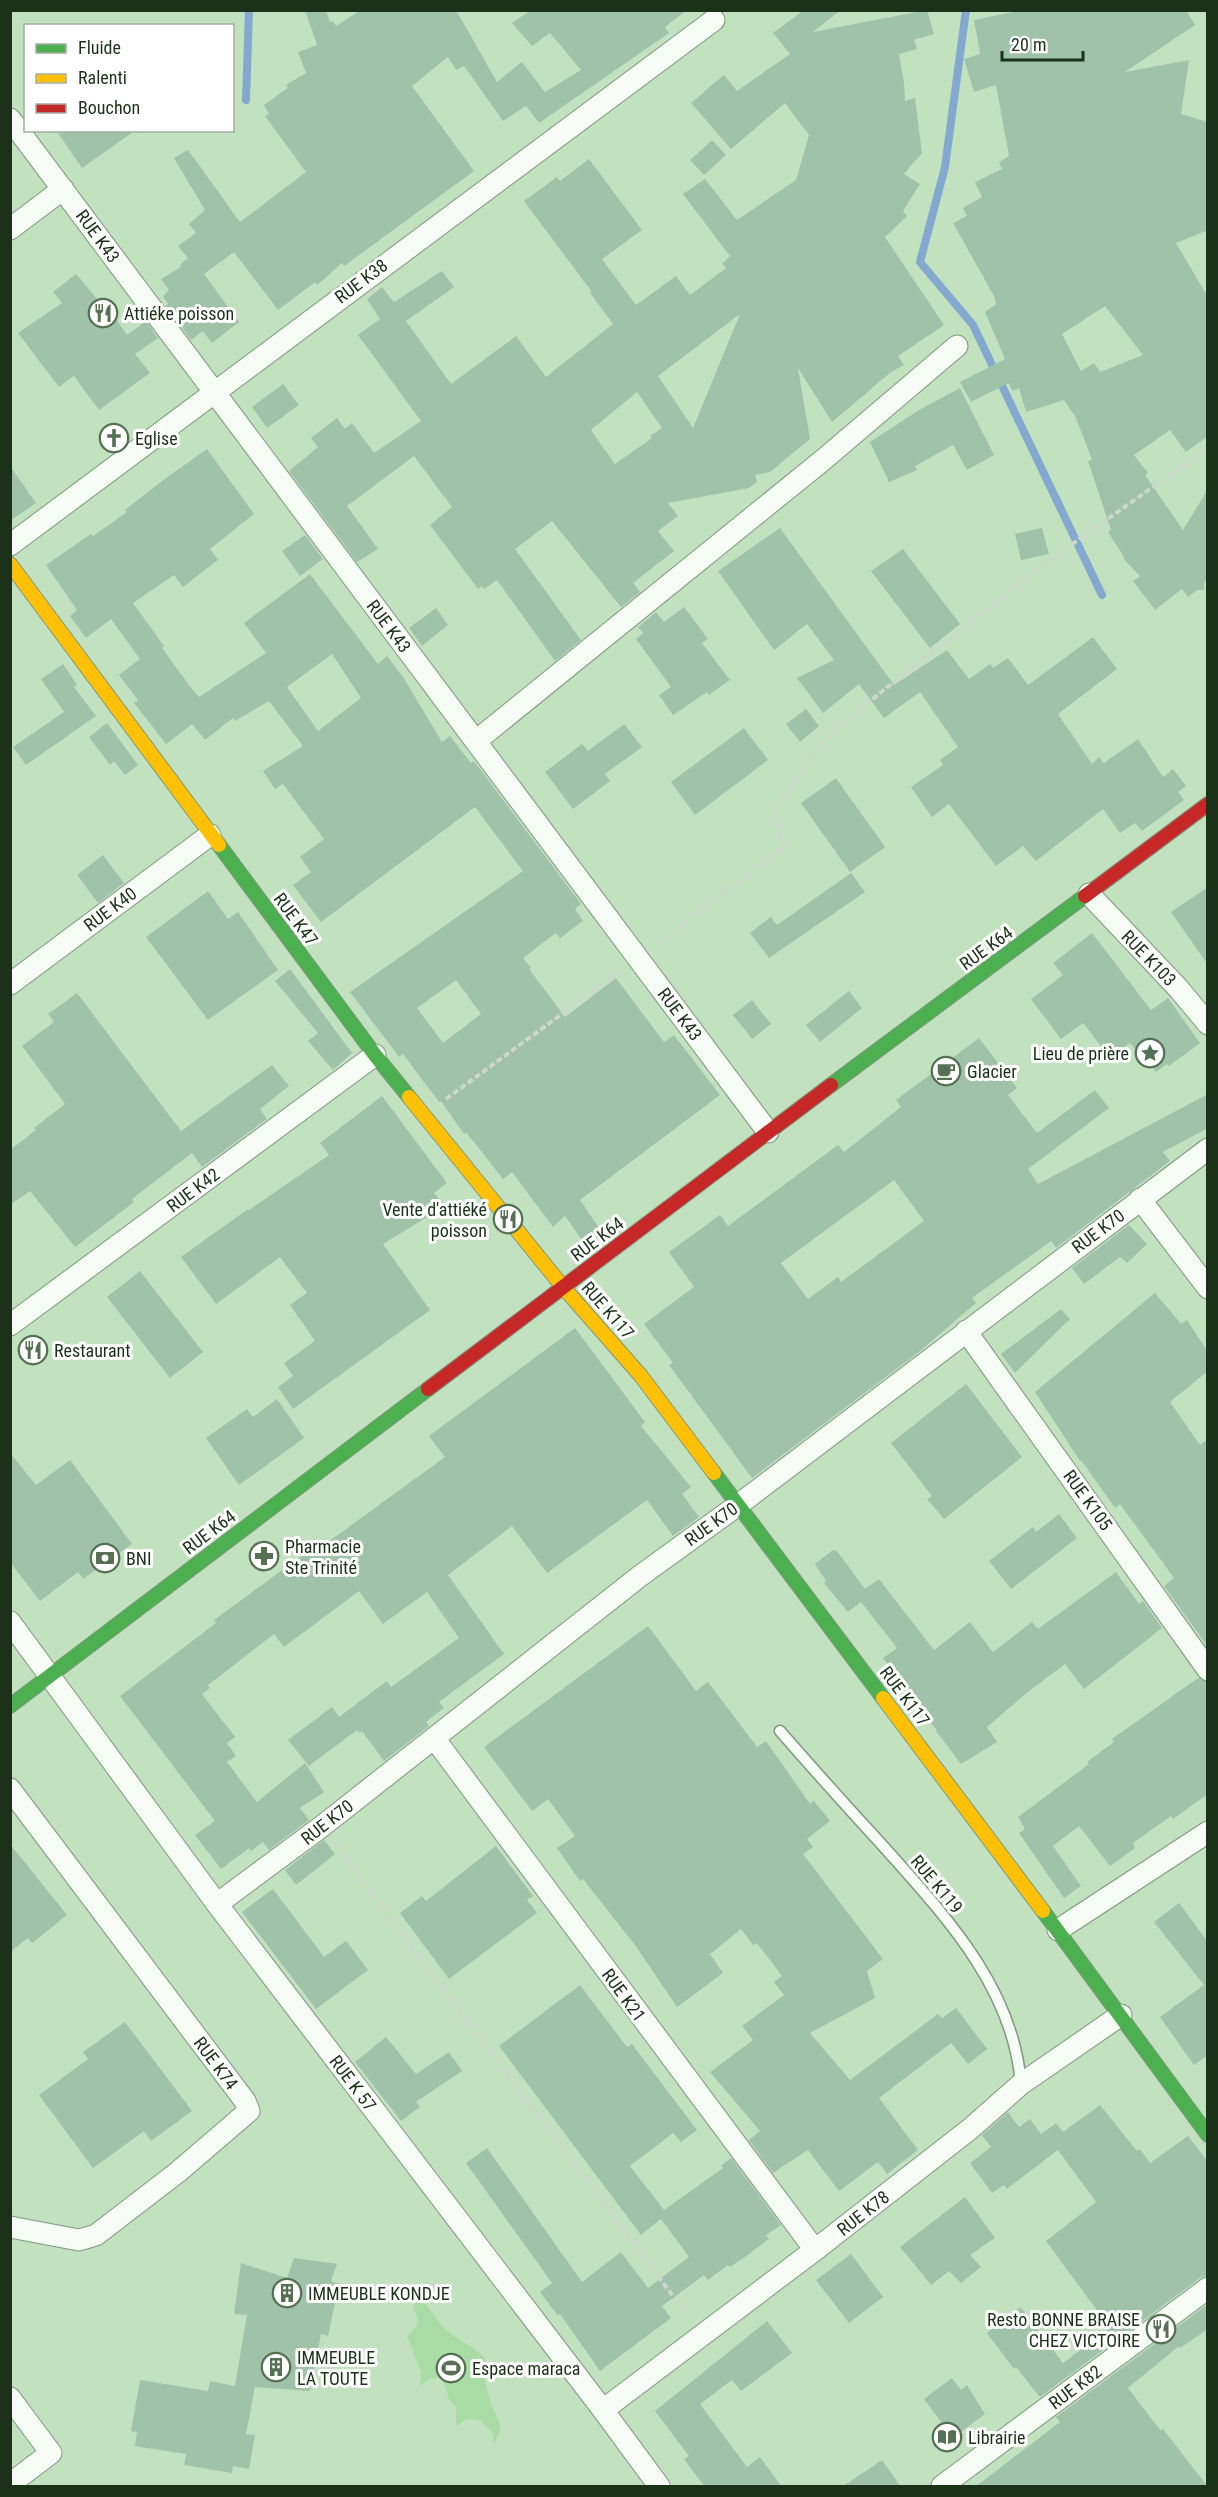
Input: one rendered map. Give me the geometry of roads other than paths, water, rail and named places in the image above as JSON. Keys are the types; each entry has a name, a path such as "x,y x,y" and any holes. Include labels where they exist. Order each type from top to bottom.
{"street":[{"name":"RUE K38","path":"10,545 714,20"},
{"name":"RUE K43","path":"10,119 768,1132"},
{"path":"10,229 63,189"},
{"path":"476,741 814,466 957,346"},
{"name":"RUE K47","path":"10,564 375,1055 563,1287"},
{"name":"RUE K64","path":"10,1706 768,1132 1208,804"},
{"name":"RUE K40","path":"10,984 210,835"},
{"name":"RUE K103","path":"1089,894 1178,988 1208,1024"},
{"name":"RUE K42","path":"10,1325 375,1055"},
{"name":"RUE K70","path":"218,1904 321,1827 640,1576 738,1505 1208,1149"},
{"path":"1140,1200 1208,1288"},
{"name":"RUE K117","path":"563,1287 641,1376 1122,2015 1208,2135"},
{"name":"RUE K105","path":"966,1331 1208,1670"},
{"name":"RUE K 57","path":"10,1622 218,1904 659,2487"},
{"name":"RUE K21","path":"434,1738 815,2250"},
{"name":"RUE K74","path":"10,1789 244,2101 249,2111 178,2172 96,2235 79,2240 10,2228"},
{"path":"1058,1930 1208,1832"},
{"name":"RUE K78","path":"603,2410 815,2250 970,2129 1021,2084 1122,2015"},
{"name":"RUE K82","path":"942,2487 1208,2288"},
{"path":"10,2398 51,2452 10,2484"}],"lane":[{"name":"RUE K119","path":"780,1731 945,1917 974,1958 995,1992 1011,2027 1019,2055 1021,2084"}],"waterway":[{"path":"246,100 249,10"},
{"path":"966,10 945,167 920,262 973,325 1102,595"}],"place":[{"name":"Attiéke poisson","path":"103,313"},
{"name":"Eglise","path":"114,438"},
{"name":"Lieu de prière","path":"1150,1053"},
{"name":"Glacier","path":"946,1071"},
{"name":"Vente d'attiéké poisson","path":"508,1219"},
{"name":"Restaurant","path":"33,1350"},
{"name":"Pharmacie Ste Trinité","path":"264,1556"},
{"name":"BNI","path":"105,1558"},
{"name":"IMMEUBLE KONDJE","path":"287,2293"},
{"name":"Resto BONNE BRAISE CHEZ VICTOIRE","path":"1161,2329"},
{"name":"IMMEUBLE LA TOUTE","path":"276,2367"},
{"name":"Espace maraca","path":"451,2368"},
{"name":"Librairie","path":"947,2437"}]}
